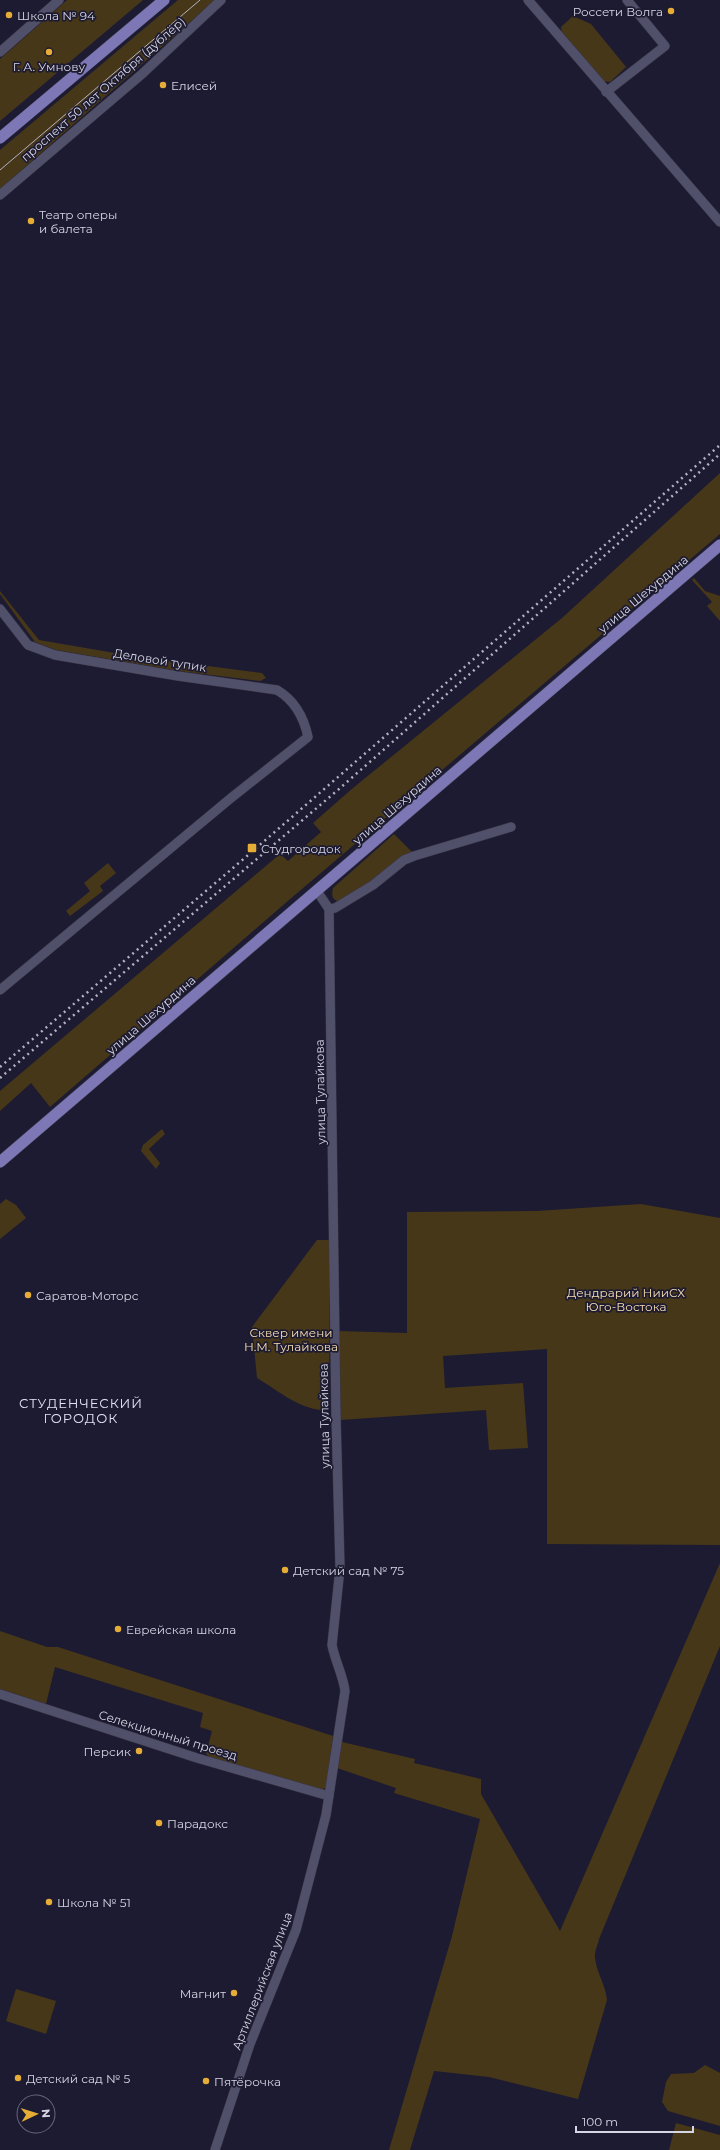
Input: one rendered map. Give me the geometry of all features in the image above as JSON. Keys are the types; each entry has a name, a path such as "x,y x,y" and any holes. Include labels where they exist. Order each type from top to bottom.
{"main road":[{"path":"0,138 164,0"},
{"name":"улица Шехурдина","path":"0,1162 720,545"}],"street":[{"path":"0,52 59,0"},
{"name":"проспект 50 лет Октября (дублёр)","path":"0,195 142,74 221,0"},
{"path":"528,0 720,222"},
{"path":"606,92 665,46 627,0"},
{"name":"Деловой тупик","path":"0,609 28,645 55,655 178,676 277,690 287,696 293,703 306,726 308,737 231,798 0,990"},
{"path":"317,891 329,909 335,908 409,858 511,827"},
{"name":"улица Тулайкова","path":"329,909 336,1416 340,1568 332,1645 334,1657 344,1680 345,1691 329,1796"},
{"name":"Селекционный проезд","path":"0,1694 197,1758 329,1796"},
{"name":"Артиллерийская улица","path":"215,2150 250,2044 296,1930 326,1814 329,1796"}],"green space":[{"path":"67,0 143,0 0,121 0,59"},
{"path":"178,0 215,0 0,189 0,150"},
{"path":"573,16 591,24 626,67 610,82 603,81 562,34 561,27"},
{"path":"720,473 720,534 289,900 50,1107 31,1083 0,1111 0,1091 280,854 288,861 321,832 313,823 353,788 562,618"},
{"path":"694,578 705,591 720,596 720,621 707,606 712,602 692,580"},
{"path":"0,591 39,640 138,657 262,673 266,678 260,681 179,671 56,650 35,642 0,594"},
{"path":"394,834 413,853 367,887 347,898 337,901 335,900 332,896 333,888"},
{"path":"108,863 116,873 100,886 103,891 70,916 66,911 90,891 84,883"},
{"path":"162,1129 165,1134 149,1149 160,1163 156,1169 141,1151 143,1145"},
{"path":"6,1199 16,1205 26,1218 0,1239 0,1204"},
{"name":"Дендрарий НииСХ Юго-Востока","path":"641,1204 720,1218 720,1545 547,1544 547,1349 443,1356 445,1388 523,1383 528,1448 489,1450 486,1410 340,1420 337,1331 407,1333 407,1212 537,1211"},
{"name":"Сквер имени Н.М. Тулайкова","path":"317,1240 330,1240 329,1410 309,1408 291,1400 257,1378 252,1327"},
{"path":"720,1563 720,1646 599,1939 595,1958 607,2000 578,2099 489,2077 434,2071 410,2150 389,2150 452,1936 480,1819 394,1793 396,1788 337,1768 342,1742 415,1759 414,1763 481,1779 481,1794 560,1931"},
{"path":"0,1631 47,1647 58,1647 333,1736 326,1788 320,1790 210,1757 206,1754 212,1731 200,1727 203,1713 55,1667 46,1704 0,1689"},
{"path":"16,1989 56,2001 46,2034 6,2021"},
{"path":"705,2065 720,2073 720,2126 668,2111 662,2102 666,2082 671,2074 694,2073"},
{"path":"676,2123 720,2135 720,2150 669,2150"}],"tram line":[{"path":"0,170 200,0"}],"railway":[{"path":"0,1067 254,850 720,445"},
{"path":"0,1078 339,789 720,454"}],"place":[{"name":"Россети Волга","path":"671,11"},
{"name":"Школа № 94","path":"9,15"},
{"name":"Г. А. Умнову","path":"49,52"},
{"name":"Елисей","path":"163,85"},
{"name":"Театр оперы и балета","path":"31,221"},
{"name":"Студгородок","path":"252,848"},
{"name":"Саратов-Моторс","path":"28,1295"},
{"name":"Детский сад № 75","path":"285,1570"},
{"name":"Еврейская школа","path":"118,1629"},
{"name":"Персик","path":"139,1751"},
{"name":"Парадокс","path":"159,1823"},
{"name":"Школа № 51","path":"49,1902"},
{"name":"Магнит","path":"234,1993"},
{"name":"Детский сад № 5","path":"18,2078"},
{"name":"Пятёрочка","path":"206,2081"}],"district":[{"name":"СТУДЕНЧЕСКИЙ ГОРОДОК","path":"81,1410"}]}
